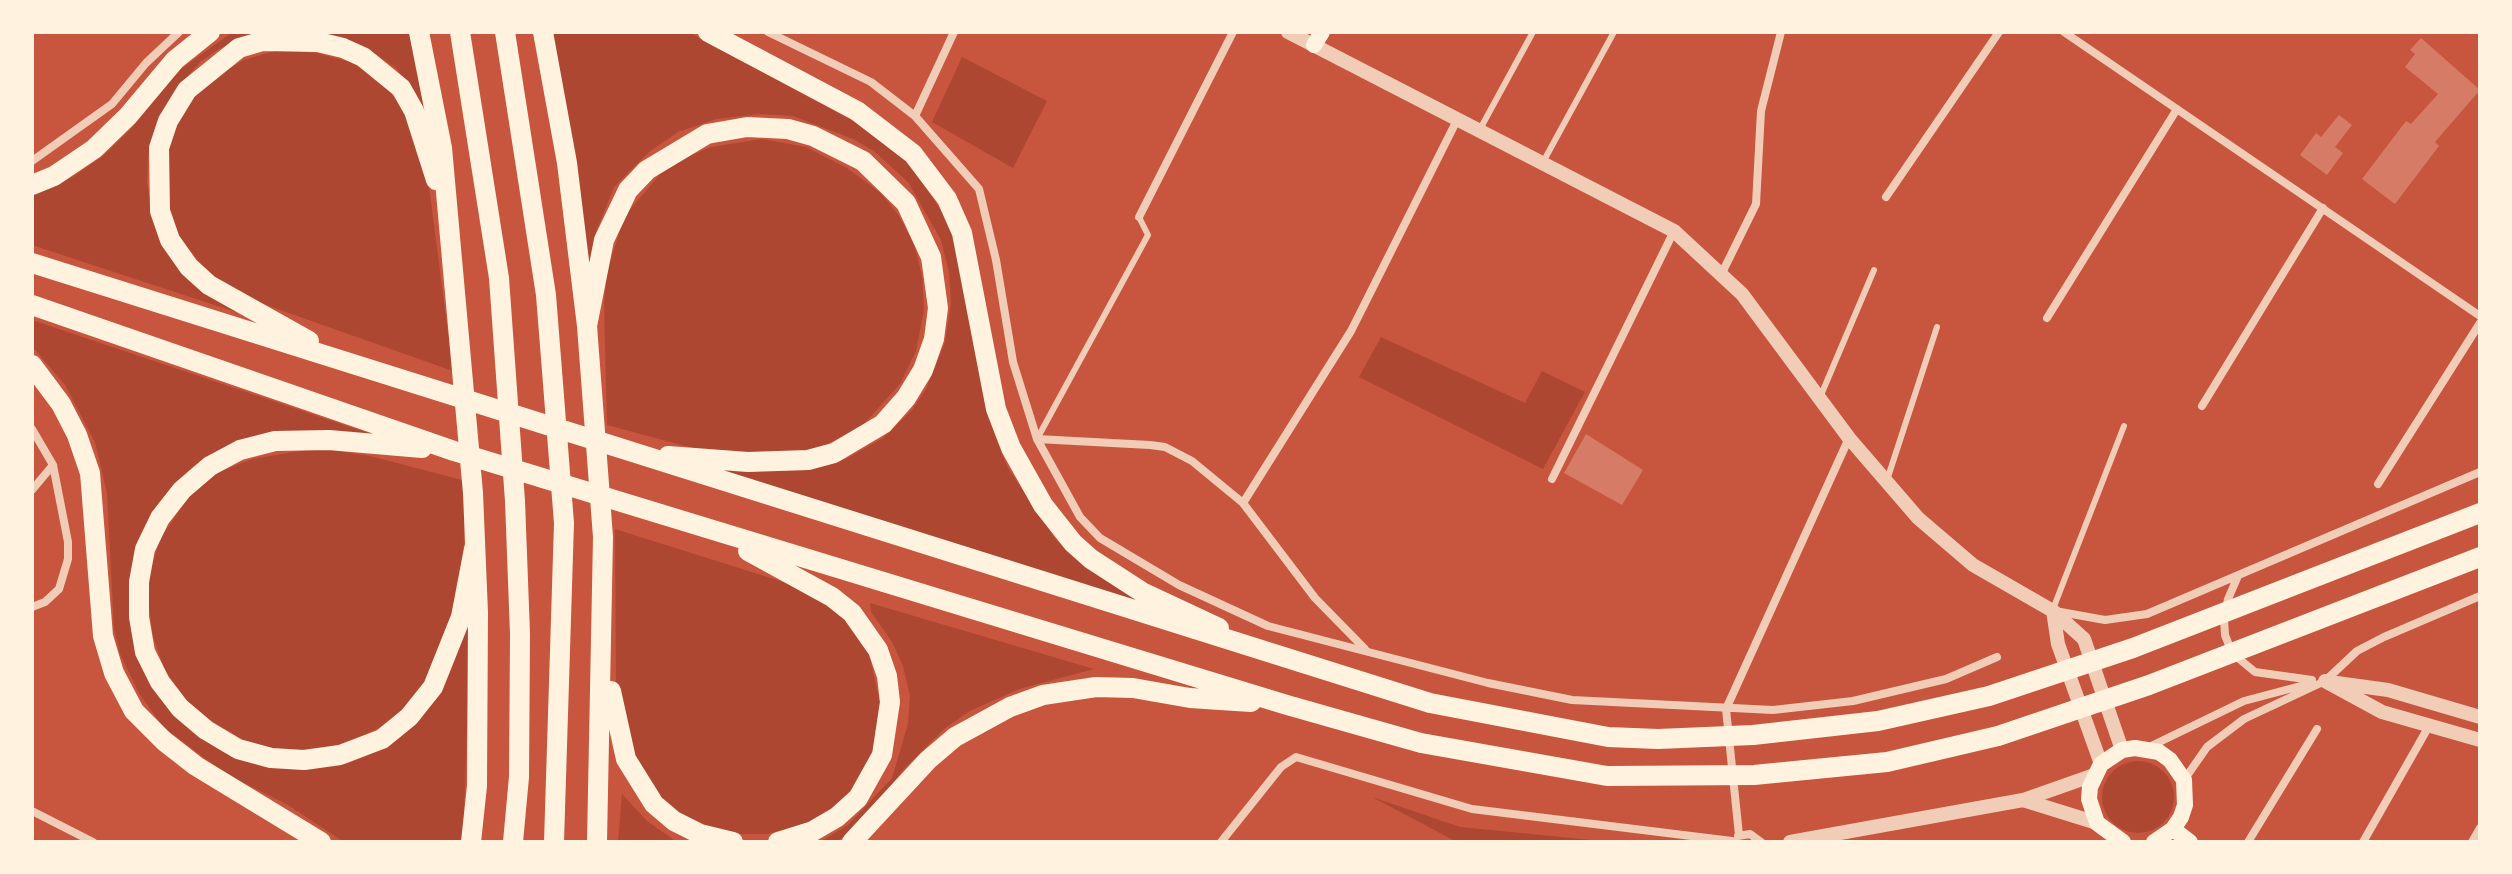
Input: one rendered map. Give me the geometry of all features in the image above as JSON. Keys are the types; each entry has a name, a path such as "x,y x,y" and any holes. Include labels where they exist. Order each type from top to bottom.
{"highway":[{"path":"32,185 54,176 94,149 128,116 175,60 210,32"},
{"path":"419,32 442,148 444,209 473,493 477,770 471,842"},
{"path":"460,32 499,278 515,501 520,634 519,777 513,842"},
{"path":"505,32 546,295 564,523 554,842"},
{"path":"543,32 567,163 587,326 603,537 597,842"},
{"path":"708,32 879,125 913,154 932,177 962,233 996,409 1030,484 1073,543 1142,592 1292,662"},
{"path":"344,361 209,285 189,267 170,240 160,211 159,148 168,121 187,90 239,48 263,41 318,42 363,57 401,88 414,111 444,209"},
{"path":"587,326 604,240 628,190 647,170 707,134 747,127 788,129 847,149 892,187 919,225 936,282 934,339 923,370 906,398 883,424 848,446 808,460 748,462 640,455"},
{"path":"32,263 1292,662 1430,703 1526,724 1608,737 1658,739 1753,735 1878,721 1989,696 2133,648 2480,513"},
{"path":"32,305 454,451 1287,705 1421,743 1607,776 1690,778 1887,762 1998,736 2149,685 2480,557"},
{"path":"32,365 72,425 90,473 103,636 114,673 134,711 164,741 196,766 321,842"},
{"path":"454,451 329,440 275,441 240,450 210,466 182,490 160,518 145,549 139,582 139,617 145,652 160,682 180,708 206,730 238,749 271,758 304,760 340,755 382,739 409,717 433,687 461,617 474,549"},
{"path":"709,531 801,579 852,613 878,650 887,676 888,727 872,778 837,817 813,831 778,842"},
{"path":"602,653 626,759 654,804 674,821 700,834 733,842"},
{"path":"852,842 928,760 955,737 1000,711 1043,695 1096,687 1133,688 1190,698 1287,705"}],"main road":[{"path":"2123,842 2097,823 2089,799 2098,770 2122,750 2147,749 2170,760 2184,780 2185,805 2173,829 2154,842"},
{"path":"2173,829 2190,842"}],"street":[{"path":"32,161 112,104 146,63 179,32"},
{"path":"768,32 871,82 915,116 979,189 996,260 1013,362 1037,439 1080,517 1100,538 1179,585 1268,626 1488,683 1572,700 1773,710 1853,701 1946,679 1997,657"},
{"path":"915,116 954,32"},
{"path":"1139,217 1233,32"},
{"path":"1288,32 1318,39 1479,132 1674,231 1742,294 1849,438 1886,483 1941,540 1962,557 2053,611 2084,639 2122,750"},
{"path":"1722,273 1756,204 1761,111 1781,32"},
{"path":"1886,197 1999,32"},
{"path":"2064,32 2480,316"},
{"path":"2047,318 2177,109"},
{"path":"1243,503 1351,331 1457,120"},
{"path":"2202,406 2323,208"},
{"path":"1552,479 1674,231"},
{"path":"2378,484 2480,323"},
{"path":"32,429 53,465 68,542 68,559 54,594 32,607"},
{"path":"1734,839 1726,709 1849,438"},
{"path":"1037,439 1165,447 1192,461 1243,503 1315,598 1366,650"},
{"path":"32,490 53,465"},
{"path":"2053,611 2105,620 2147,614 2480,472"},
{"path":"2238,576 2228,599 2225,635 2232,653 2255,672 2388,690 2480,717"},
{"path":"2184,780 2195,761 2218,735 2244,719 2325,681 2340,664 2370,644 2480,596"},
{"path":"1790,842 2023,800 2098,770 2058,644 2053,611"},
{"path":"2147,749 2244,701 2325,681 2382,712 2480,740"},
{"path":"2363,842 2429,726"},
{"path":"2248,842 2317,729"},
{"path":"1221,842 1281,767 1296,757 1472,809 1734,839 1750,834 1761,842"},
{"path":"2023,800 2097,823"},
{"path":"32,811 93,842"},
{"path":"2472,842 2480,828"}],"lane":[{"path":"1479,132 1533,32"},
{"path":"1542,164 1614,32"},
{"path":"1037,439 1148,235 1139,217"},
{"path":"1820,399 1874,270"},
{"path":"1886,483 1937,327"},
{"path":"2053,611 2124,426"}],"shaded area":[{"path":"233,32 262,32 219,49 201,61 173,93 156,124 148,156 147,183 157,233 170,257 254,318 32,245 32,195 74,176 103,156 130,130 178,71"},
{"path":"320,32 412,32 436,152 412,89 396,68 371,51"},
{"path":"550,32 689,32 875,133 911,165 948,221 959,253 993,430 1008,468 1056,540 1083,565 1152,606 703,467 789,471 846,459 883,438 912,410 926,389 945,342 951,303 949,273 941,240 908,182 874,151 853,139 793,116 759,114 716,119 678,132 649,152 614,187 594,237 590,287"},
{"path":"278,50 317,53 350,62 376,77 397,100 411,126 428,179 453,371 252,300 210,274 180,239 171,219 166,190 168,146 176,122 191,99 214,77 244,60"},
{"path":"962,57 1047,101 1013,168 932,122"},
{"path":"762,139 806,147 847,168 881,193 899,216 914,244 922,276 924,310 916,351 900,384 863,425 816,450 711,453 607,425 604,302 607,272 624,217 660,174 685,158 711,147"},
{"path":"32,320 377,436 245,440 214,453 192,467 159,502 139,538 129,580 130,623 171,712 184,725 221,751 245,761 306,769 349,763 375,752 397,740 421,719 450,673 471,612 463,842 344,842 288,805 226,774 163,727 139,693 120,654 114,629 107,493 95,442 65,385 32,346"},
{"path":"1381,337 1525,403 1542,371 1585,392 1543,469 1359,377"},
{"path":"319,448 370,456 466,481 463,566 443,650 415,698 389,723 343,745 302,751 272,748 247,742 210,720 187,701 165,670 153,637 148,599 150,572 160,539 192,492 219,472 252,459"},
{"path":"615,529 796,586 826,602 850,624 869,654 881,707 874,751 850,793 825,814 798,827 766,834 739,834 709,827 681,813 660,796 637,766 616,685"},
{"path":"870,603 1094,669 1019,689 970,711 944,729 904,769 857,828 836,842 820,842 848,825 892,778 908,724 910,696 903,666 892,642 871,612"},
{"path":"2138,761 2158,767 2168,777 2174,797 2168,817 2158,827 2138,833 2118,827 2108,817 2102,797 2108,777 2118,767"},
{"path":"622,794 647,821 677,842 618,842"},
{"path":"1372,797 1460,827 1611,842 1457,842"}],"building":[{"path":"2421,38 2480,90 2435,142 2439,146 2395,204 2362,179 2406,121 2411,124 2438,94 2405,67 2415,54 2410,50"},
{"path":"2339,115 2352,125 2335,147 2343,153 2327,175 2300,155 2316,133 2321,137"},
{"path":"1586,434 1643,470 1622,505 1564,473"}]}
